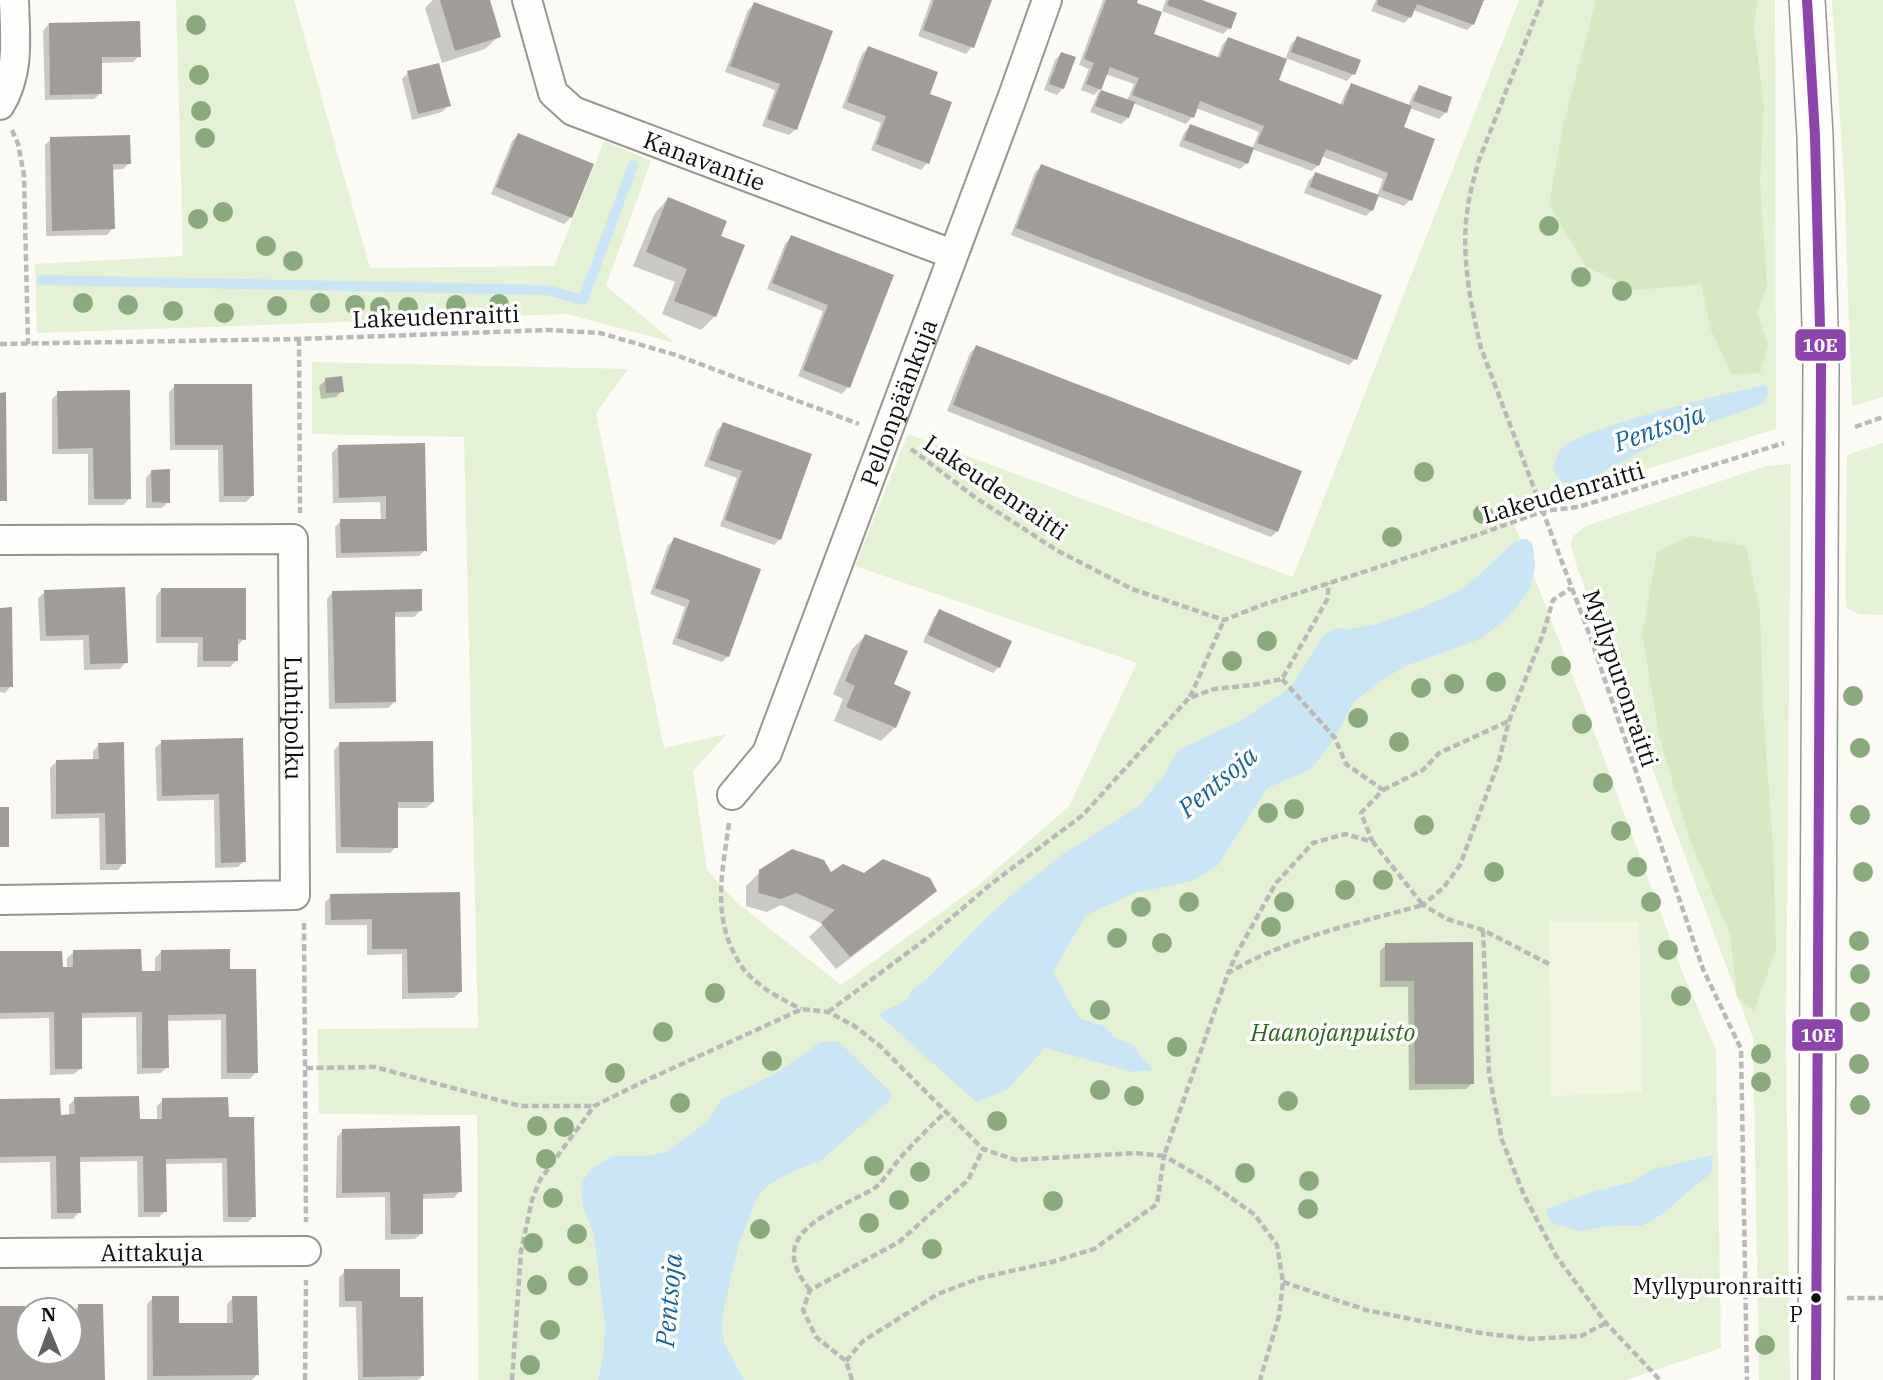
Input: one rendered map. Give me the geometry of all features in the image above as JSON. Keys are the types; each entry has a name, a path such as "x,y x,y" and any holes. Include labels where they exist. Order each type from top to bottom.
{"street":[{"path":"0,104 10,87 15,62 14,0"},
{"name":"Kanavantie","path":"527,0 553,93 573,111 953,254"},
{"name":"Pellonpäänkuja","path":"732,795 767,753 1014,93 1046,0"},
{"path":"1807,0 1815,136 1821,366 1816,1380"},
{"path":"0,540 293,539"},
{"name":"Luhtipolku","path":"293,539 295,895"},
{"path":"0,900 295,895"},
{"name":"Aittakuja","path":"0,1252 306,1251"}],"path":[{"name":"Myllypuronraitti","path":"1542,0 1479,160 1466,215 1465,244 1474,320 1481,348 1590,636 1703,969 1741,1049 1746,1380"},
{"path":"0,104 18,144 24,175 28,344"},
{"name":"Lakeudenraitti","path":"0,344 299,339 549,330 600,333 676,355 886,436 912,450 976,498 1058,551 1132,589 1224,620 1544,510 1578,507 1784,443"},
{"path":"293,539 300,514 299,339"},
{"path":"1855,426 1883,417"},
{"path":"1189,698 1214,689 1282,679 1328,598 1328,583"},
{"path":"1228,973 1254,958 1306,937 1423,905 1444,887 1460,864 1498,764 1510,721 1553,600 1571,588"},
{"path":"828,1012 930,936 991,884 1083,815 1189,698 1224,620"},
{"path":"1282,679 1335,738 1346,764 1383,790"},
{"path":"1510,721 1439,753 1423,770 1383,790 1361,813 1373,842 1423,905 1447,919 1483,930 1549,964"},
{"path":"732,795 720,890 722,914 727,940 751,977 802,1009 828,1012 853,1025 879,1045 983,1149 1016,1160 1135,1153 1164,1156 1206,1180 1255,1215 1278,1245 1283,1282 1279,1316 1260,1380"},
{"path":"846,1361 863,1341 938,1294 980,1278 1052,1262 1094,1249 1157,1204 1164,1156 1228,973 1276,883 1313,843 1345,834 1373,842"},
{"path":"295,895 304,922 305,1380"},
{"path":"1483,930 1489,1074 1502,1140 1524,1195 1556,1256 1606,1323 1660,1380"},
{"path":"306,1068 375,1067 520,1105 594,1106 802,1009"},
{"path":"512,1380 521,1251 531,1200 540,1180 594,1106"},
{"path":"810,1290 801,1279 794,1258 794,1244 804,1229 874,1188 924,1131 946,1112"},
{"path":"852,1380 846,1361 816,1337 803,1310 810,1290 899,1242 968,1180 983,1149"},
{"path":"1283,1282 1366,1310 1493,1335 1530,1339 1581,1335 1606,1323"},
{"path":"1836,1298 1883,1298"}],"green space":[{"path":"176,0 294,0 370,268 554,266 604,141 651,161 606,286 675,343 567,314 37,333 35,264 183,256"},
{"name":"Haanojanpuisto","path":"1519,0 1775,0 1776,429 1563,495 1507,506 1684,976 1716,1050 1721,1348 1626,1380 478,1380 477,1115 319,1114 317,1029 478,1028 464,437 312,434 312,362 628,369 596,413 664,748 727,734 693,771 707,870 735,901 841,985 976,887 1069,806 1137,663 855,566 908,434 1293,577"},
{"path":"1596,0 1757,0 1754,27 1764,104 1760,182 1767,285 1757,313 1768,344 1760,373 1732,374 1711,330 1701,284 1636,290 1586,267 1549,204 1563,126"},
{"path":"1832,0 1883,0 1883,397 1852,406 1844,178"},
{"path":"1883,443 1883,615 1859,614 1847,608 1845,597 1847,455"},
{"path":"1791,464 1786,1036 1790,1380 1759,1380 1753,1038 1571,546 1573,536 1586,526 1766,466"},
{"path":"1690,536 1746,546 1760,613 1776,949 1754,1011 1737,997 1730,934 1689,838 1659,735 1642,634 1657,552"},
{"path":"1549,921 1639,922 1642,1092 1551,1096"}],"water":[{"name":"Pentsoja","path":"1765,385 1769,391 1764,403 1661,441 1576,486 1562,482 1554,472 1556,458 1563,447 1581,437 1669,408"},
{"name":"Pentsoja","path":"1522,539 1532,543 1535,567 1530,588 1507,618 1480,639 1406,666 1380,681 1354,702 1335,738 1311,769 1267,788 1218,865 1192,881 1134,893 1086,915 1053,972 1080,1019 1105,1026 1114,1037 1135,1046 1154,1070 1133,1072 1045,1048 1007,1090 976,1102 878,1014 907,1000 911,991 928,978 985,919 1063,854 1139,806 1163,777 1178,750 1242,720 1291,687 1322,637 1336,628 1351,629 1376,624 1458,591 1475,579 1513,543"},
{"name":"Pentsoja","path":"821,1042 839,1042 891,1092 890,1100 823,1159 786,1175 766,1187 757,1198 739,1244 723,1312 724,1342 744,1380 598,1380 603,1358 605,1324 594,1234 583,1206 581,1189 584,1179 592,1168 612,1156 647,1156 666,1152 708,1121 721,1100 773,1075"},
{"path":"1713,1155 1711,1173 1663,1214 1641,1226 1613,1226 1580,1231 1551,1223 1546,1209 1593,1192 1632,1182 1654,1169"}],"building":[{"path":"440,0 490,0 501,37 455,51"},
{"path":"934,0 992,0 974,48 923,30"},
{"path":"1106,0 1138,0 1137,3 1162,12 1154,34 1220,58 1228,37 1287,59 1279,80 1343,105 1351,83 1412,106 1404,127 1435,139 1412,201 1382,190 1388,173 1326,149 1319,166 1257,143 1264,126 1200,101 1194,118 1132,95 1139,78 1110,67 1101,90 1086,84 1094,63 1084,59"},
{"path":"1169,0 1202,0 1237,13 1231,29 1167,5"},
{"path":"1378,0 1484,0 1474,25 1417,4 1411,18 1377,5"},
{"path":"754,2 833,31 797,130 767,119 780,84 730,66"},
{"path":"140,21 141,57 102,57 102,94 50,95 49,23"},
{"path":"1297,36 1361,60 1355,75 1291,52"},
{"path":"868,46 938,72 930,94 952,102 929,164 876,144 886,116 847,102"},
{"path":"1061,52 1076,57 1064,89 1049,84"},
{"path":"439,63 451,106 418,114 407,71"},
{"path":"1419,85 1452,97 1447,113 1413,101"},
{"path":"1101,90 1135,102 1129,118 1095,106"},
{"path":"1190,124 1254,148 1248,164 1184,140"},
{"path":"518,133 594,164 572,218 496,187"},
{"path":"130,135 131,164 113,164 115,229 52,231 50,137"},
{"path":"1041,164 1382,295 1357,360 1016,228"},
{"path":"1315,172 1379,195 1373,211 1310,187"},
{"path":"668,197 727,221 721,236 745,245 716,317 674,301 687,269 646,252"},
{"path":"791,235 894,275 850,388 803,370 828,305 772,283"},
{"path":"976,345 1302,471 1278,532 953,405"},
{"path":"342,376 344,392 326,393 325,378"},
{"path":"174,384 252,384 254,496 224,496 223,445 175,445"},
{"path":"130,390 131,499 94,499 93,448 58,449 57,391"},
{"path":"6,392 7,501 0,501 0,393"},
{"path":"723,422 812,454 781,540 725,520 742,471 709,460"},
{"path":"425,443 427,551 341,553 340,519 386,519 386,496 339,498 338,445"},
{"path":"170,469 170,503 152,502 151,470"},
{"path":"674,537 761,569 729,657 677,638 690,600 655,588"},
{"path":"125,587 128,663 90,664 89,635 46,636 44,590"},
{"path":"161,588 246,588 246,640 238,639 238,661 203,661 203,637 161,637"},
{"path":"422,589 422,611 395,612 396,702 335,703 332,591"},
{"path":"12,607 13,687 0,687 0,608"},
{"path":"939,609 1012,641 1000,668 928,635"},
{"path":"865,634 908,651 894,684 911,692 896,728 846,707 855,686 845,681"},
{"path":"243,738 246,862 221,863 219,794 162,796 161,740"},
{"path":"433,741 434,802 398,802 398,848 341,847 339,742"},
{"path":"124,742 126,864 106,864 105,813 56,814 56,760 99,759 98,743"},
{"path":"0,807 9,807 9,847 0,847"},
{"path":"792,849 824,860 831,872 843,864 864,873 883,859 930,878 937,891 850,957 821,923 835,910 796,893 781,899 758,893 759,870"},
{"path":"460,892 462,992 408,993 407,949 372,949 372,919 331,920 330,894"},
{"path":"1473,942 1474,1084 1415,1084 1414,981 1385,981 1385,943"},
{"path":"141,949 142,971 161,971 161,950 230,949 230,969 256,969 258,1073 227,1073 226,1014 168,1015 169,1068 142,1068 142,1012 82,1013 82,1069 55,1069 54,1012 0,1013 0,951 62,951 63,967 73,967 73,950"},
{"path":"139,1096 140,1119 162,1119 162,1098 228,1097 229,1117 254,1117 256,1217 228,1217 227,1158 166,1159 167,1212 144,1212 143,1156 80,1157 81,1213 57,1213 56,1156 0,1157 0,1099 60,1098 61,1115 75,1114 74,1097"},
{"path":"460,1126 462,1192 423,1194 423,1234 391,1234 390,1192 342,1193 342,1129"},
{"path":"344,1269 400,1269 400,1297 423,1297 424,1376 363,1377 362,1301 345,1301"},
{"path":"152,1296 179,1296 179,1323 233,1323 232,1296 257,1296 259,1375 153,1376"},
{"path":"84,1304 103,1304 105,1380 0,1380 0,1306 14,1306 14,1366 84,1366"}],"waterway":[{"path":"42,280 547,290 583,300 633,165"}],"transit line":[{"name":"10E","path":"1807,0 1815,136 1821,366 1816,1380"}],"place":[{"name":"Myllypuronraitti P","path":"1816,1298"}]}
